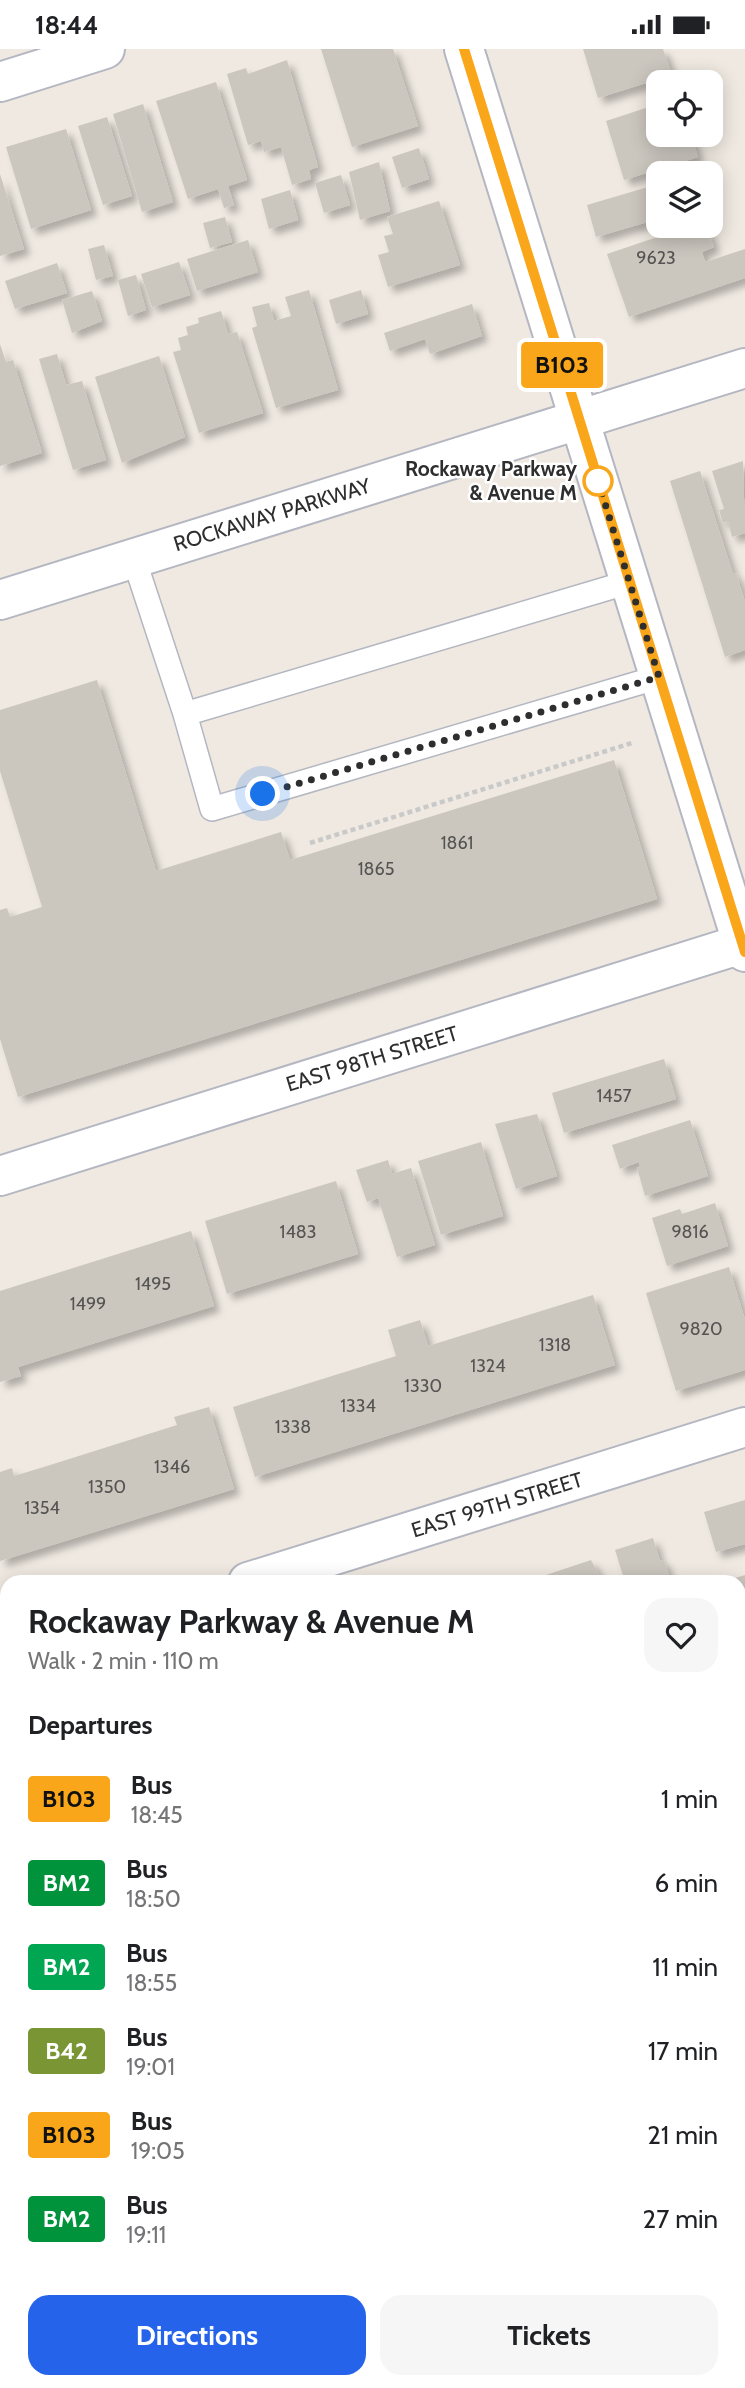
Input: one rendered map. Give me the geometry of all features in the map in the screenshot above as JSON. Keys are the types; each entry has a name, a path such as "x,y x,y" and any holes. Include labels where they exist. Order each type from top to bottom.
{"street":[{"path":"0,82 105,49"},
{"path":"464,49 744,946"},
{"name":"ROCKAWAY PARKWAY","path":"0,600 745,368"},
{"name":"EAST 98TH STREET","path":"0,1176 744,946"},
{"name":"EAST 99TH STREET","path":"270,1575 745,1427"}],"lane":[{"path":"134,559 212,809 659,677"},
{"path":"184,714 629,582"}],"path":[{"path":"310,843 632,743"}],"building":[{"path":"321,49 393,49 418,126 352,147"},
{"path":"583,49 663,49 670,70 646,70 646,83 598,98"},
{"path":"287,60 318,167 309,170 311,179 292,185 281,147 264,152 261,141 248,145 227,74 246,68 248,74"},
{"path":"216,82 247,180 228,186 234,205 224,208 218,189 188,199 156,101"},
{"path":"143,104 173,202 142,212 113,114"},
{"path":"646,108 646,147 695,147 698,157 685,161 646,161 646,173 624,180 606,121"},
{"path":"107,117 132,196 103,205 78,126"},
{"path":"66,129 91,210 31,229 6,147"},
{"path":"419,148 429,179 402,188 392,157"},
{"path":"379,162 390,211 360,220 349,172"},
{"path":"0,174 24,249 0,256"},
{"path":"341,175 350,205 324,213 315,183"},
{"path":"646,188 646,222 596,237 587,205"},
{"path":"290,190 298,220 269,229 261,199"},
{"path":"439,201 460,265 388,287 378,255 389,252 384,236 393,234 387,217"},
{"path":"225,217 232,242 210,248 203,223"},
{"path":"654,238 710,238 714,247 702,252 705,262 745,249 745,278 629,317 607,254"},
{"path":"248,240 258,272 197,291 187,259"},
{"path":"104,245 113,276 96,280 88,249"},
{"path":"179,262 190,295 152,307 141,274"},
{"path":"57,263 67,293 15,309 5,281"},
{"path":"136,275 146,310 128,316 118,280"},
{"path":"309,290 338,390 276,408 252,328 257,326 252,307 269,303 274,321 291,316 285,297"},
{"path":"361,290 368,314 336,324 329,300"},
{"path":"92,291 102,321 72,333 62,300"},
{"path":"472,304 482,336 430,354 425,339 390,351 384,333"},
{"path":"221,311 228,334 237,332 263,413 199,433 173,352 181,350 178,338 188,335 186,327 199,323 198,318"},
{"path":"0,344 6,362 13,360 42,453 0,466"},
{"path":"57,354 66,385 82,381 106,460 73,470 39,359"},
{"path":"159,356 185,437 122,463 95,377"},
{"path":"743,461 745,533 732,537 728,521 723,523 719,510 724,509 712,471"},
{"path":"700,471 733,574 736,573 745,602 745,650 725,657 670,481"},
{"path":"97,680 156,871 281,832 290,860 614,760 657,899 18,1097 0,1039 0,910 7,908 10,917 42,907 0,771 0,710"},
{"path":"664,1059 676,1099 564,1133 552,1093"},
{"path":"537,1114 557,1176 516,1189 495,1124"},
{"path":"690,1120 708,1176 645,1196 637,1168 640,1167 639,1162 620,1169 612,1145"},
{"path":"481,1142 503,1216 441,1235 418,1161"},
{"path":"388,1160 392,1174 411,1168 435,1245 397,1257 378,1198 367,1202 356,1170"},
{"path":"336,1181 358,1254 227,1294 205,1221"},
{"path":"715,1203 728,1246 667,1266 652,1218 680,1209 682,1214"},
{"path":"191,1231 214,1306 18,1367 21,1376 0,1382 0,1291"},
{"path":"729,1267 745,1320 745,1370 676,1391 646,1293"},
{"path":"593,1295 615,1365 255,1477 233,1407 396,1356 388,1330 420,1320 428,1346"},
{"path":"209,1407 234,1489 0,1561 0,1472 12,1468 14,1476 47,1466 177,1425 174,1417"},
{"path":"745,1500 745,1544 716,1552 704,1512"},
{"path":"653,1538 660,1561 664,1560 669,1575 623,1575 615,1550"},
{"path":"591,1560 599,1575 546,1575"}],"bus line":[{"name":"B103","path":"464,49 745,952"}],"place":[{"name":"Rockaway Parkway & Avenue M","path":"598,481"}],"route":[{"path":"263,794 659,677 598,481"}]}
